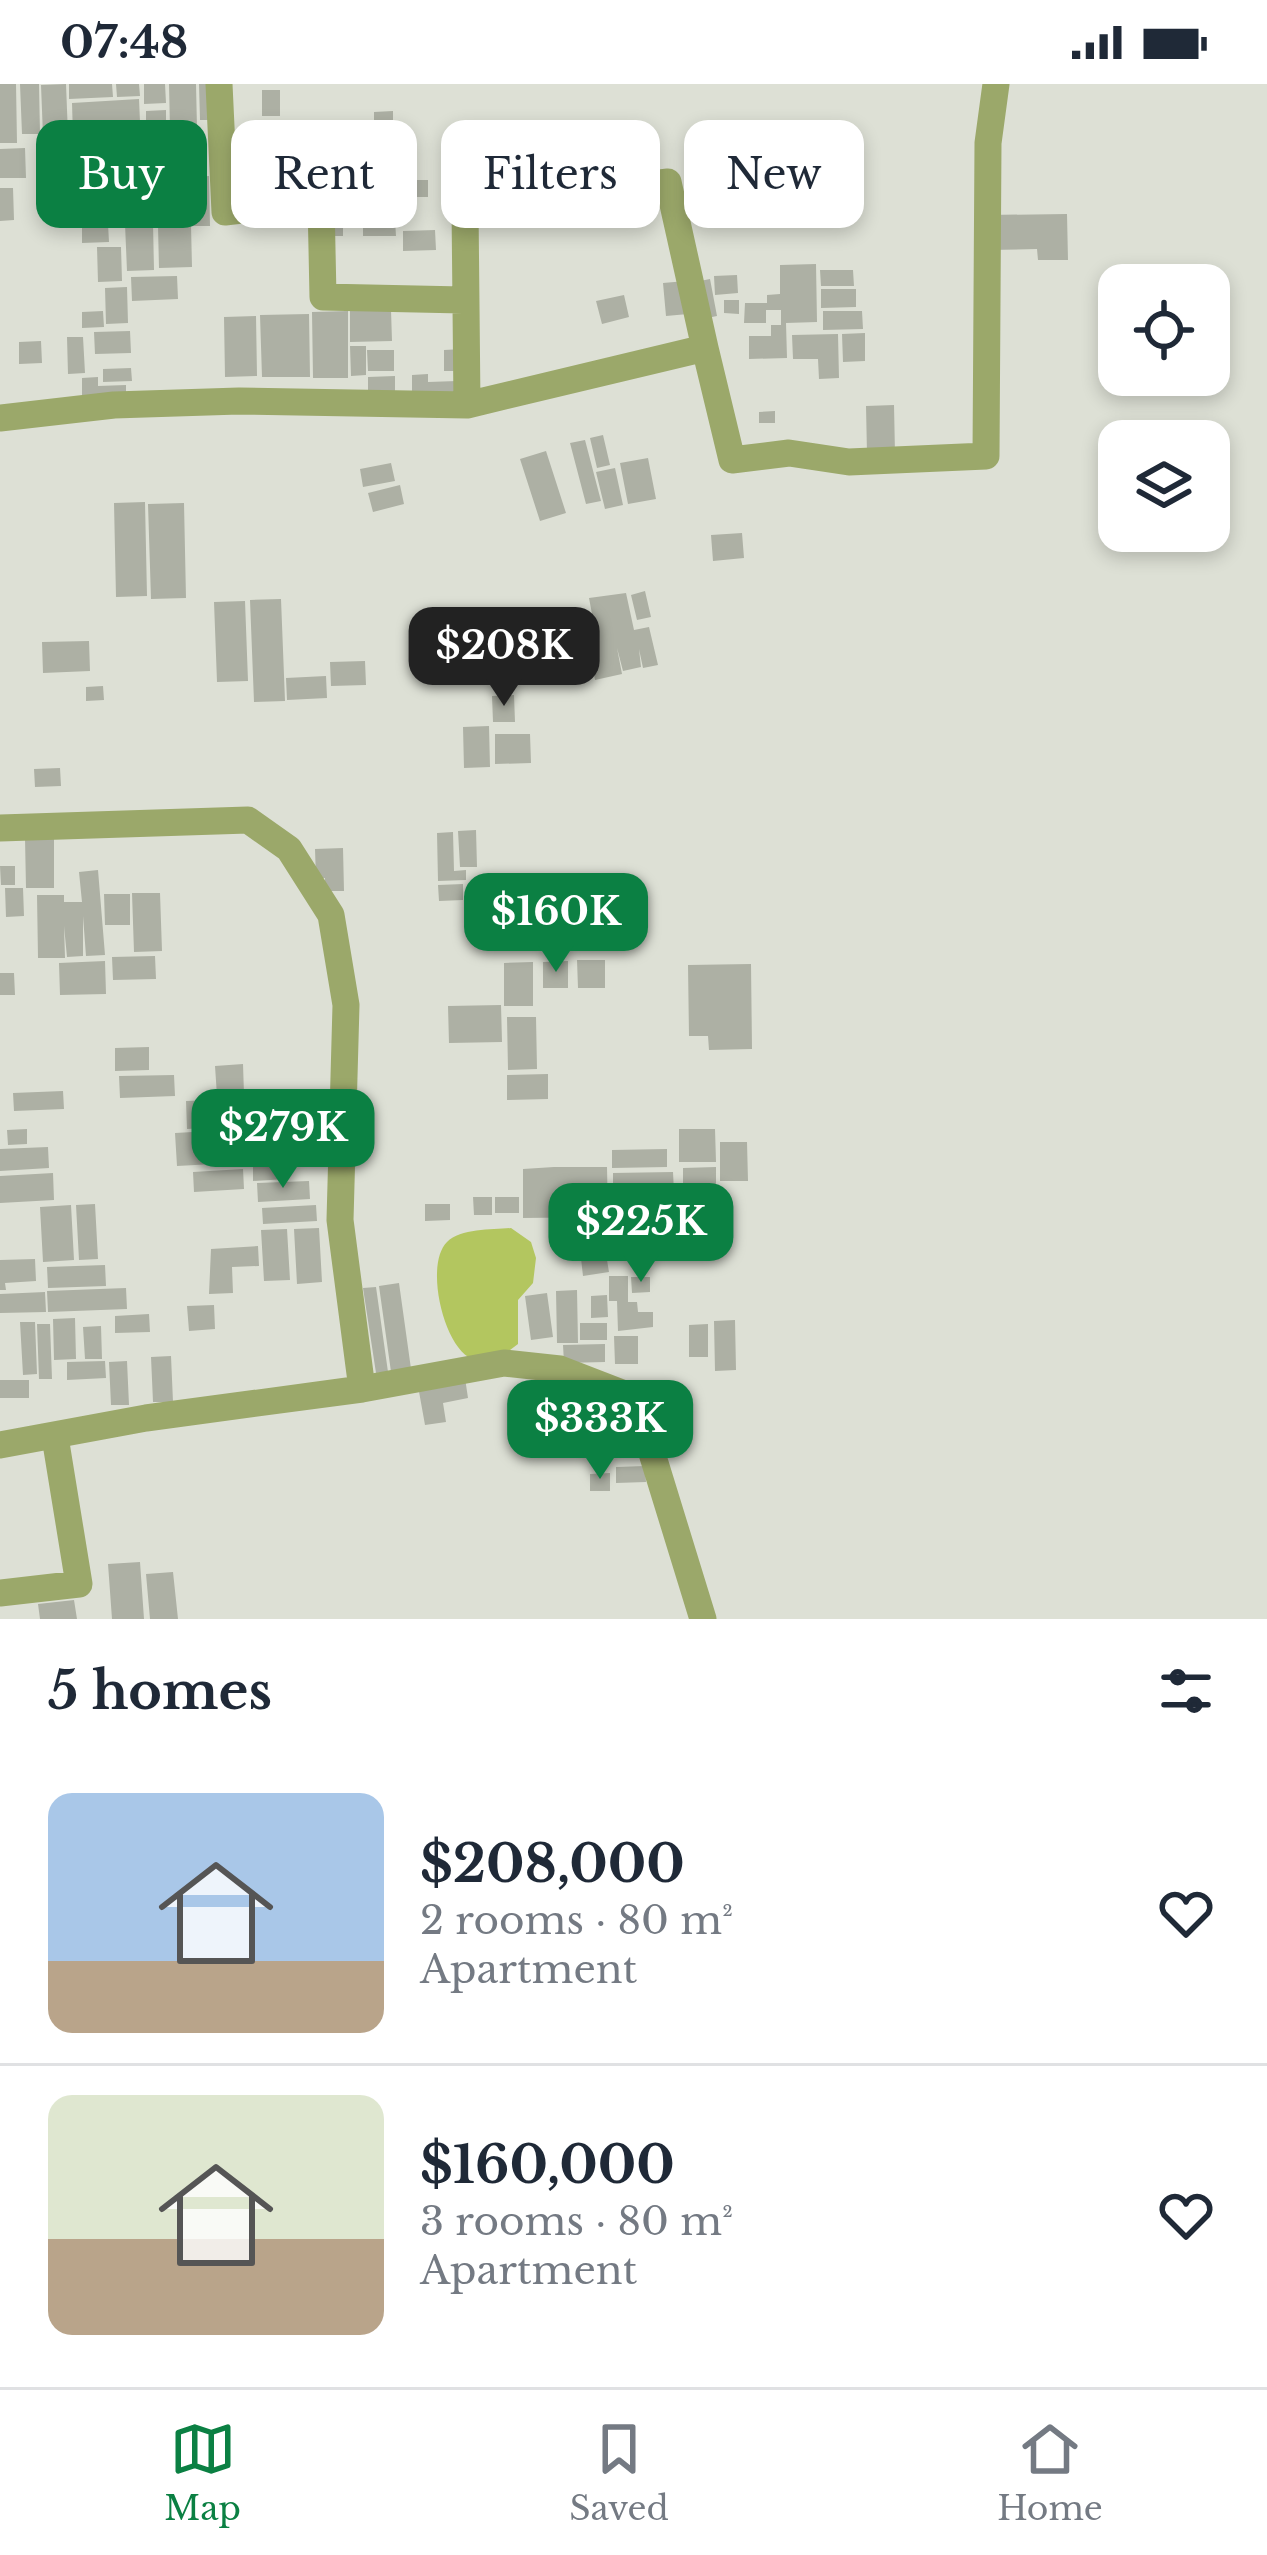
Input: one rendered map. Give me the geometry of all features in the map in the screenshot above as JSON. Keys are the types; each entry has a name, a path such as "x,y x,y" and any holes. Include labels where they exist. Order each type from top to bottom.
{"street":[{"path":"219,84 225,212 321,201 323,297 463,300"},
{"path":"467,405 465,207 668,182 732,460 790,453 849,462 986,456 988,143 996,84"},
{"path":"0,418 114,405 239,400 467,405 705,349"},
{"path":"0,828 248,820 289,848 331,915 346,1004 340,1220 362,1389"},
{"path":"0,1445 505,1363 560,1369 635,1398 703,1619"},
{"path":"0,1593 79,1584 55,1437"}],"shaded area":[{"path":"511,1228 531,1242 536,1258 533,1283 518,1300 518,1344 502,1356 472,1359 453,1339 440,1305 440,1253 460,1234"}],"building":[{"path":"0,84 16,84 17,143 0,143"},
{"path":"20,84 39,84 36,134 22,134"},
{"path":"66,84 67,120 42,120 41,85"},
{"path":"69,84 112,84 113,97 69,99"},
{"path":"116,84 139,84 140,96 117,97"},
{"path":"144,84 165,84 166,103 144,104"},
{"path":"169,84 196,84 197,120 170,120"},
{"path":"199,84 215,84 216,120 200,120"},
{"path":"262,90 280,90 280,116 262,116"},
{"path":"139,99 140,120 73,120 72,103"},
{"path":"166,110 166,120 146,120 146,111"},
{"path":"393,111 393,120 374,120 374,112"},
{"path":"25,148 26,178 0,178 0,149"},
{"path":"209,176 210,226 207,226"},
{"path":"417,180 428,180 428,197 417,197"},
{"path":"0,188 13,188 14,220 0,221"},
{"path":"1067,214 1068,260 1038,260 1037,249 989,250 988,215"},
{"path":"82,228 108,228 109,242 82,243"},
{"path":"125,228 153,228 154,270 127,271"},
{"path":"158,228 191,228 192,267 159,268"},
{"path":"326,228 343,228 343,236 326,236"},
{"path":"363,228 396,228 396,236 363,236"},
{"path":"435,230 436,250 403,251 403,231"},
{"path":"97,247 121,247 122,281 98,282"},
{"path":"816,264 817,322 786,323 787,358 749,359 749,336 771,336 771,325 781,325 781,310 766,310 766,323 744,323 745,303 767,303 767,295 780,294 780,265"},
{"path":"820,270 853,270 854,286 821,286"},
{"path":"737,275 738,293 715,295 714,276"},
{"path":"177,276 178,299 132,301 131,277"},
{"path":"710,279 717,316 702,319 695,282"},
{"path":"686,281 688,314 666,316 663,283"},
{"path":"127,287 128,323 106,324 105,288"},
{"path":"821,289 856,289 856,307 821,308"},
{"path":"624,295 629,317 602,324 596,301"},
{"path":"724,300 739,300 739,314 724,313"},
{"path":"391,310 392,341 350,342 350,311"},
{"path":"103,311 104,327 82,328 82,312"},
{"path":"348,311 348,378 313,378 312,312"},
{"path":"823,311 862,311 863,329 823,330"},
{"path":"309,314 310,377 262,377 260,315"},
{"path":"256,316 257,376 225,377 224,317"},
{"path":"130,331 131,353 95,354 94,332"},
{"path":"865,333 865,361 843,362 842,334"},
{"path":"838,334 839,378 819,379 818,359 793,359 792,335"},
{"path":"67,337 83,337 85,373 68,374"},
{"path":"41,341 42,363 19,364 19,342"},
{"path":"350,346 366,346 366,375 351,376"},
{"path":"463,349 463,371 444,371 444,350"},
{"path":"367,350 394,350 394,371 368,371"},
{"path":"131,368 132,381 103,382 103,369"},
{"path":"428,374 428,382 457,381 457,400 412,401 412,375"},
{"path":"395,376 395,396 368,397 368,377"},
{"path":"98,377 98,386 126,385 126,399 82,402 82,378"},
{"path":"894,405 895,454 867,454 866,406"},
{"path":"775,411 775,423 759,423 759,412"},
{"path":"603,435 610,465 597,468 590,438"},
{"path":"585,440 601,501 586,504 570,443"},
{"path":"546,451 566,513 540,521 520,459"},
{"path":"648,458 656,499 628,504 620,463"},
{"path":"391,463 395,481 363,487 360,469"},
{"path":"615,468 623,505 605,509 596,472"},
{"path":"400,485 404,504 373,512 368,493"},
{"path":"145,502 147,596 116,597 114,503"},
{"path":"184,503 186,598 151,599 148,504"},
{"path":"742,533 744,558 713,561 711,535"},
{"path":"645,591 651,617 637,620 631,595"},
{"path":"626,593 634,630 649,627 658,665 643,668 639,649 641,667 623,671 617,648 622,674 595,680 589,648 598,646 589,598"},
{"path":"281,599 285,701 254,702 250,600"},
{"path":"245,601 248,681 217,682 214,602"},
{"path":"89,641 90,671 43,673 42,642"},
{"path":"365,661 366,685 331,686 330,662"},
{"path":"326,676 327,698 287,700 286,678"},
{"path":"103,686 104,700 86,701 86,687"},
{"path":"514,695 515,722 493,722 492,696"},
{"path":"489,726 490,767 464,768 463,727"},
{"path":"495,734 530,734 531,763 495,764"},
{"path":"60,768 61,786 35,787 34,769"},
{"path":"476,830 477,867 460,867 458,831"},
{"path":"453,832 454,871 466,870 466,880 438,881 437,833"},
{"path":"25,838 54,838 54,888 26,888"},
{"path":"343,848 344,891 325,891 325,878 316,879 315,849"},
{"path":"0,866 15,866 15,885 1,885"},
{"path":"98,870 105,955 86,956 83,916 83,956 67,957 64,926 65,958 38,958 37,895 64,895 64,902 82,902 79,872"},
{"path":"463,884 463,900 439,901 438,885"},
{"path":"5,888 23,888 24,916 6,917"},
{"path":"132,893 160,893 162,951 134,952"},
{"path":"104,894 130,894 130,925 105,925"},
{"path":"155,956 156,979 113,980 112,957"},
{"path":"577,960 605,960 605,988 578,988"},
{"path":"105,961 106,994 60,995 59,963"},
{"path":"568,961 568,988 543,988 543,962"},
{"path":"533,962 533,1006 504,1006 504,963"},
{"path":"751,964 752,1049 709,1050 708,1036 689,1036 688,965"},
{"path":"0,973 14,973 15,995 0,995"},
{"path":"501,1005 502,1042 449,1043 448,1006"},
{"path":"507,1017 536,1017 537,1069 508,1070"},
{"path":"149,1047 149,1070 115,1071 115,1048"},
{"path":"243,1064 244,1094 217,1096 215,1066"},
{"path":"548,1074 548,1099 507,1100 507,1075"},
{"path":"174,1075 175,1096 120,1098 119,1076"},
{"path":"63,1091 64,1109 14,1111 13,1093"},
{"path":"243,1099 245,1126 187,1129 186,1101"},
{"path":"27,1129 27,1144 8,1145 7,1130"},
{"path":"248,1129 250,1162 177,1166 175,1133"},
{"path":"679,1129 715,1129 716,1162 679,1162"},
{"path":"285,1131 286,1156 253,1158 252,1133"},
{"path":"720,1142 747,1142 748,1181 720,1181"},
{"path":"48,1147 49,1168 0,1171 0,1149"},
{"path":"667,1149 667,1167 612,1168 612,1150"},
{"path":"286,1162 287,1179 253,1181 253,1163"},
{"path":"607,1167 608,1217 523,1218 523,1169"},
{"path":"716,1167 716,1188 683,1189 683,1168"},
{"path":"243,1169 244,1189 194,1192 193,1172"},
{"path":"673,1172 674,1192 613,1193 613,1173"},
{"path":"53,1173 54,1200 0,1203 0,1176"},
{"path":"309,1181 310,1199 258,1202 257,1183"},
{"path":"649,1194 650,1210 617,1210 616,1195"},
{"path":"473,1197 492,1197 492,1215 474,1215"},
{"path":"495,1197 519,1197 519,1213 495,1213"},
{"path":"95,1204 98,1259 79,1260 76,1205"},
{"path":"425,1204 450,1204 450,1220 425,1221"},
{"path":"71,1205 74,1260 43,1262 40,1207"},
{"path":"316,1205 317,1221 263,1224 262,1208"},
{"path":"613,1219 618,1259 607,1260 609,1272 583,1276 577,1223"},
{"path":"319,1228 322,1282 297,1284 294,1229"},
{"path":"287,1229 290,1280 264,1281 261,1230"},
{"path":"258,1246 259,1266 232,1267 233,1293 209,1294 211,1249"},
{"path":"35,1259 36,1281 5,1283 6,1290 0,1290 0,1260"},
{"path":"105,1265 106,1286 48,1288 47,1267"},
{"path":"609,1276 628,1276 628,1302 637,1302 638,1312 653,1312 653,1327 618,1331 617,1301 609,1301"},
{"path":"631,1277 650,1277 650,1292 632,1293"},
{"path":"399,1283 412,1376 392,1379 379,1286"},
{"path":"376,1287 388,1372 376,1373 363,1288"},
{"path":"126,1288 127,1309 48,1312 47,1291"},
{"path":"577,1290 578,1343 557,1343 556,1291"},
{"path":"45,1292 46,1312 0,1313 0,1294"},
{"path":"547,1293 553,1337 531,1340 525,1296"},
{"path":"607,1295 608,1317 591,1318 591,1296"},
{"path":"214,1305 215,1329 189,1331 187,1306"},
{"path":"149,1314 150,1332 115,1333 115,1316"},
{"path":"75,1318 76,1359 54,1360 53,1319"},
{"path":"735,1320 736,1370 715,1371 714,1321"},
{"path":"20,1322 35,1322 37,1374 23,1375"},
{"path":"580,1323 607,1323 607,1340 580,1340"},
{"path":"37,1324 50,1324 52,1379 39,1379"},
{"path":"708,1324 708,1357 689,1357 689,1325"},
{"path":"101,1326 102,1359 85,1359 83,1327"},
{"path":"614,1336 638,1336 638,1364 615,1364"},
{"path":"605,1344 605,1362 564,1363 563,1345"},
{"path":"171,1356 173,1402 153,1402 151,1357"},
{"path":"105,1361 106,1378 67,1380 67,1362"},
{"path":"127,1361 129,1405 111,1405 109,1362"},
{"path":"465,1378 468,1398 443,1403 446,1422 425,1425 418,1386"},
{"path":"0,1380 29,1380 29,1398 0,1398"},
{"path":"645,1466 646,1482 616,1483 616,1467"},
{"path":"610,1473 610,1491 590,1491 590,1474"},
{"path":"140,1562 144,1619 112,1619 108,1564"},
{"path":"173,1572 178,1619 150,1619 146,1574"},
{"path":"74,1600 77,1619 40,1619 38,1604"}]}
